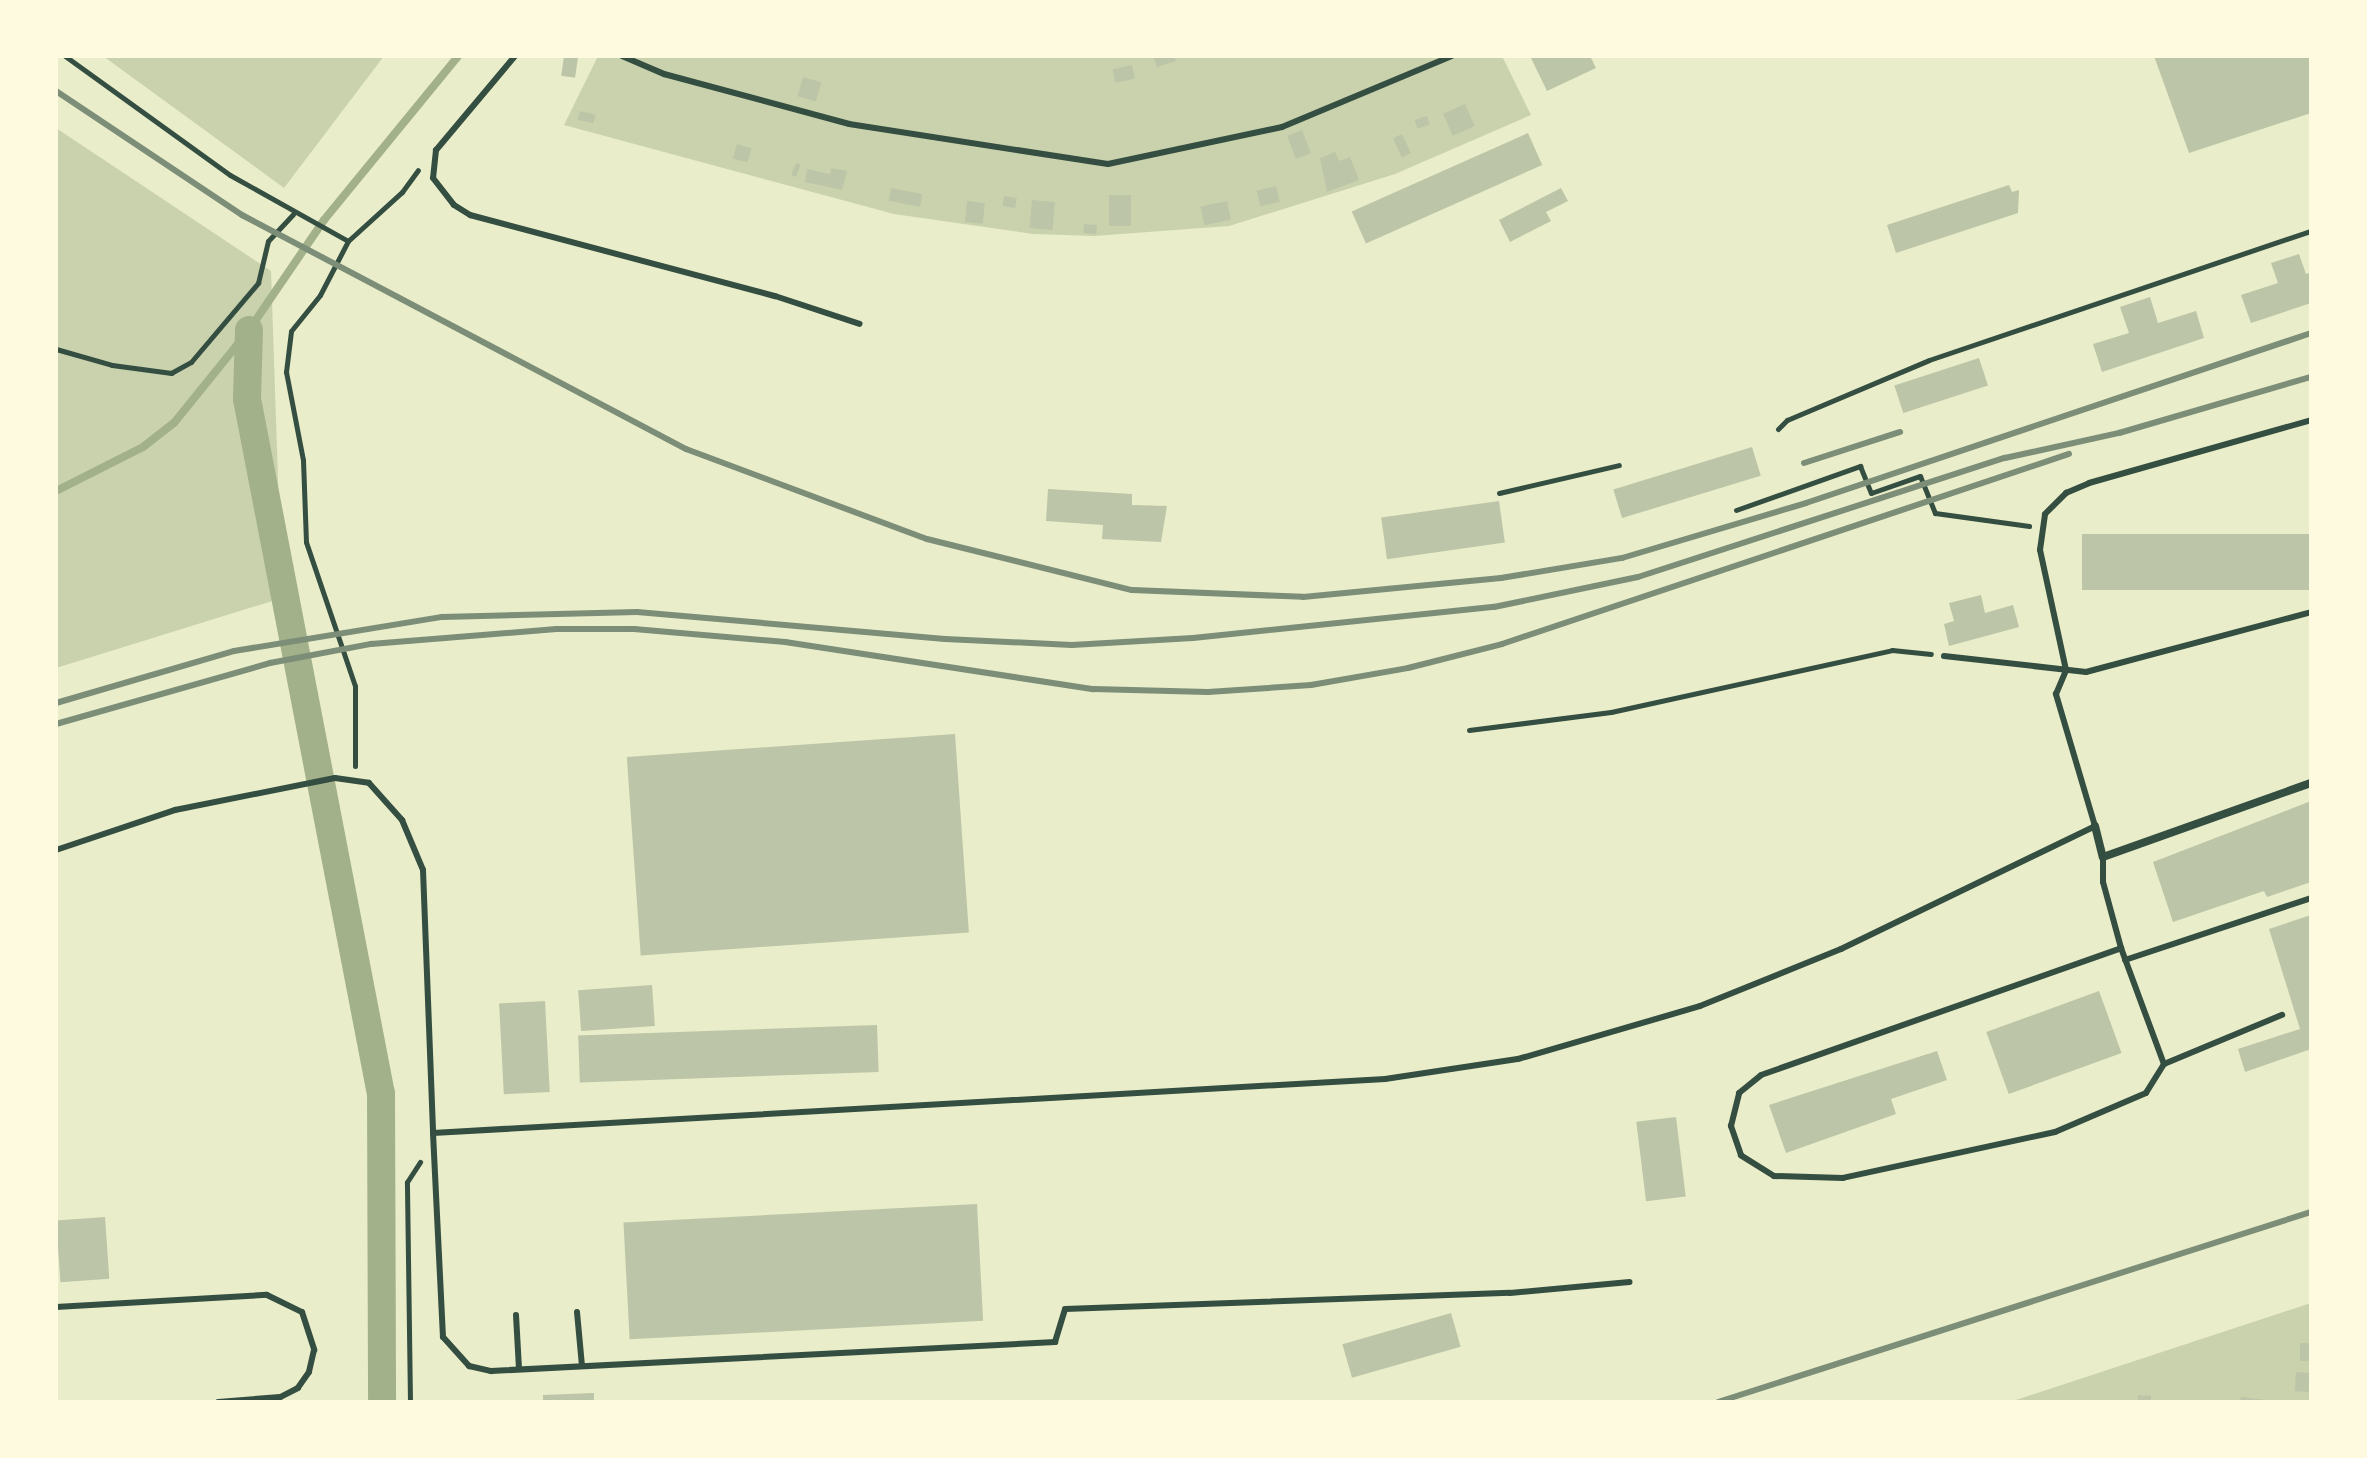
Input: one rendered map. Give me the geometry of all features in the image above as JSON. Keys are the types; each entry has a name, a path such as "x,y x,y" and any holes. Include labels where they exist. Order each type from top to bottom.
{"street":[{"path":"2095,826 2103,857 2311,783"}],"lane":[{"path":"515,56 431,162 440,193 470,215 775,296 860,324"},
{"path":"622,56 664,74 849,124 1108,164 1282,127 1452,56"},
{"path":"433,1137 1385,1079 1518,1059 1700,1006 1841,949 2095,826 2056,694 2066,670 2040,550 2041,524 2052,504 2089,483 2311,420"},
{"path":"1944,656 2086,672 2311,612"},
{"path":"56,850 175,810 335,778 369,783 388,799 415,844 423,870 443,1337 469,1366 519,1369 1055,1342 1065,1309 1510,1293 1629,1282"},
{"path":"2103,857 2103,882 2121,948 2164,1064"},
{"path":"2125,960 2311,898"},
{"path":"2121,948 1761,1075 1739,1093 1731,1126 1741,1155 1774,1176 1843,1178 2055,1132 2146,1093 2164,1064 2282,1015"},
{"path":"56,1307 267,1295 302,1312 314,1350 309,1372 298,1388 280,1397 218,1402"},
{"path":"577,1312 582,1366"},
{"path":"516,1315 519,1369"}],"path":[{"path":"65,56 230,175 348,241"},
{"path":"355,781 355,686 306,542 303,460 286,372 291,331 320,295 348,241 402,192 420,166 431,162"},
{"path":"56,349 144,371 171,373 191,362 258,283 268,241 294,213"},
{"path":"1778,429 1787,420 1929,360 2311,231"},
{"path":"1499,493 1619,465"},
{"path":"1736,510 1860,466 1871,493 1920,476 1935,513 2041,524"},
{"path":"1469,730 1611,712 1892,650 1944,656"},
{"path":"410,1402 407,1182 433,1137"}],"green space":[{"path":"103,56 384,56 284,188"},
{"path":"598,56 1502,56 1531,115 1395,174 1229,226 1094,236 1033,234 894,214 564,125"},
{"path":"56,128 271,271 282,598 56,668"},
{"path":"2311,1303 2311,1402 2010,1402"}],"building":[{"path":"564,56 578,58 575,78 561,76"},
{"path":"1153,56 1174,56 1176,61 1157,67"},
{"path":"1530,56 1590,56 1596,68 1547,91"},
{"path":"2154,56 2311,56 2311,113 2189,153"},
{"path":"1132,65 1135,79 1115,83 1112,69"},
{"path":"803,77 821,82 816,101 797,96"},
{"path":"1465,104 1475,126 1453,136 1443,114"},
{"path":"580,111 596,115 593,124 578,120"},
{"path":"1427,116 1430,125 1417,129 1415,120"},
{"path":"1302,130 1311,153 1296,159 1287,136"},
{"path":"1528,133 1542,165 1366,243 1352,212"},
{"path":"1402,134 1411,153 1402,157 1393,138"},
{"path":"737,144 751,148 747,163 733,158"},
{"path":"1335,152 1339,161 1350,157 1359,180 1327,192 1320,158"},
{"path":"796,163 801,165 796,177 791,175"},
{"path":"831,168 847,171 842,190 805,182 807,169 830,174"},
{"path":"2009,185 2012,192 2019,190 2018,213 1896,253 1887,225"},
{"path":"1276,186 1280,202 1260,206 1257,191"},
{"path":"891,188 922,194 920,207 889,201"},
{"path":"1561,188 1568,201 1546,212 1551,221 1510,242 1499,220"},
{"path":"1109,195 1131,195 1131,226 1109,226"},
{"path":"1004,196 1017,198 1015,208 1002,206"},
{"path":"1032,200 1055,202 1052,230 1030,228"},
{"path":"967,201 985,203 983,224 965,222"},
{"path":"1227,201 1231,220 1205,225 1201,207"},
{"path":"1084,224 1097,225 1096,234 1083,233"},
{"path":"2299,254 2306,274 2311,272 2311,303 2251,323 2241,295 2278,283 2271,263"},
{"path":"2150,297 2158,323 2196,311 2204,338 2102,372 2093,344 2129,333 2120,307"},
{"path":"1979,358 1988,386 1903,413 1894,386"},
{"path":"1752,447 1761,476 1622,518 1613,489"},
{"path":"1048,489 1132,494 1132,505 1167,506 1161,542 1102,539 1103,525 1046,521"},
{"path":"1499,501 1505,543 1387,559 1381,518"},
{"path":"2082,534 2311,534 2311,590 2082,590"},
{"path":"1981,595 1985,613 2013,605 2019,627 1949,646 1944,624 1954,621 1949,603"},
{"path":"955,734 969,933 641,955 627,757"},
{"path":"2311,801 2311,882 2267,897 2264,891 2173,922 2153,862"},
{"path":"2311,915 2311,1049 2245,1072 2238,1049 2300,1029 2269,929"},
{"path":"652,985 655,1026 581,1031 578,990"},
{"path":"2099,991 2122,1053 2009,1094 1986,1032"},
{"path":"545,1001 550,1092 504,1094 499,1003"},
{"path":"877,1025 879,1072 580,1082 578,1035"},
{"path":"1937,1051 1947,1080 1891,1099 1896,1114 1786,1153 1769,1105"},
{"path":"1676,1117 1686,1196 1646,1201 1636,1122"},
{"path":"977,1204 983,1321 630,1339 623,1223"},
{"path":"105,1217 109,1279 60,1282 56,1220"},
{"path":"1451,1313 1461,1347 1352,1378 1342,1344"},
{"path":"2300,1343 2311,1343 2311,1361 2300,1361"},
{"path":"2296,1372 2310,1373 2309,1392 2295,1391"},
{"path":"594,1393 594,1402 543,1402 543,1395"},
{"path":"2138,1395 2151,1396 2151,1402 2138,1402"},
{"path":"2241,1397 2266,1400 2266,1402 2240,1402"}],"waterway":[{"path":"56,491 143,447 174,423 249,330 324,220 458,56"},
{"path":"249,330 247,399 381,1094 382,1402"}],"railway":[{"path":"56,91 242,215 686,449 927,539 1132,590 1303,597 1501,578 1622,558 1806,503 2311,333"},
{"path":"56,703 234,651 442,617 637,612 945,639 1072,645 1193,638 1494,607 1638,577 2005,458 2119,433 2311,377"},
{"path":"1804,463 1900,432"},
{"path":"56,724 270,663 371,644 556,629 634,629 785,642 1093,689 1208,692 1311,685 1408,668 1502,644 2069,454"},
{"path":"1718,1402 2311,1212"}]}
